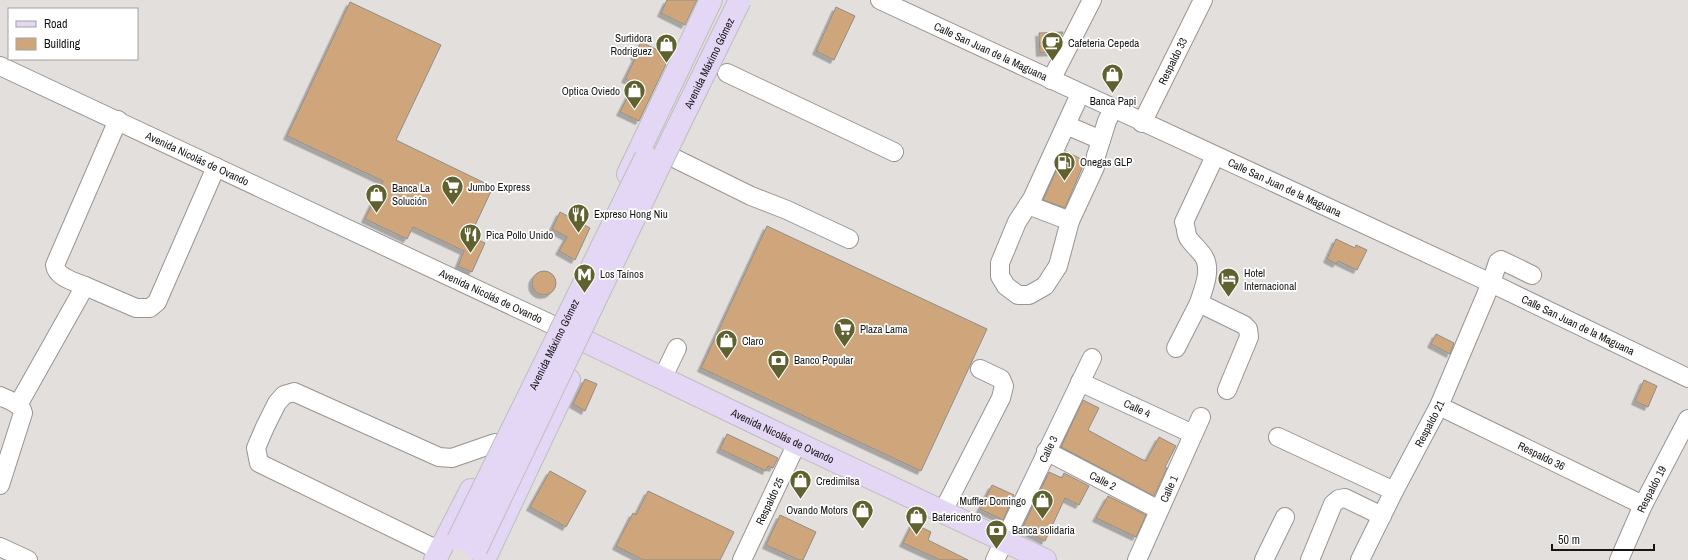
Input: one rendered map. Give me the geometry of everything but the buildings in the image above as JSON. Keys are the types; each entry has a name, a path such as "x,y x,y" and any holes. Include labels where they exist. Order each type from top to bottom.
{"main road":[{"path":"441,557 495,443 555,326 711,0"},
{"name":"Avenida Máximo Gómez","path":"472,552 724,0"},
{"name":"Avenida Máximo Gómez","path":"472,552 740,0"},
{"path":"472,552 586,342 748,0"},
{"name":"Avenida Nicolás de Ovando","path":"555,326 797,443 1045,560"},
{"name":"Avenida Máximo Gómez","path":"441,557 472,552"}],"street":[{"path":"1051,80 1092,0"},
{"name":"Respaldo 33","path":"1142,123 1203,0"},
{"name":"Calle San Juan de la Maguana","path":"884,1 1142,123 1491,283 1688,378"},
{"name":"Avenida Nicolás de Ovando","path":"0,66 555,326"},
{"path":"727,74 894,152"},
{"path":"1080,94 1028,205 1018,222 1000,263 1000,276 1006,286 1018,295 1029,295 1045,286 1055,273 1070,222 1095,167 1096,156 1107,121 1113,109"},
{"path":"118,120 55,265 55,268 59,273 85,286 136,308 150,308 157,302 216,167"},
{"path":"1066,125 1101,140"},
{"path":"674,158 751,196 849,239"},
{"path":"1176,348 1199,303 1207,270 1205,259 1186,233 1187,229 1184,222 1186,215 1220,158"},
{"path":"1028,205 1070,222"},
{"name":"Respaldo 21","path":"1360,560 1394,491 1439,406 1491,283 1498,262 1502,260 1532,275"},
{"path":"18,405 85,286"},
{"path":"1199,303 1244,325 1248,329 1250,337 1227,390"},
{"path":"662,378 677,348"},
{"name":"Calle 3","path":"995,560 1046,451 1092,358"},
{"path":"943,511 1001,398 1004,386 1001,379 980,369"},
{"name":"Calle 4","path":"1080,382 1194,434"},
{"path":"441,557 259,463 256,448 271,415 277,403 284,395 294,392 438,457 452,458 495,443"},
{"path":"0,396 22,408 23,416 0,485"},
{"name":"Respaldo 36","path":"1439,406 1643,505"},
{"name":"Calle 1","path":"1137,560 1201,417"},
{"name":"Respaldo 19","path":"1619,560 1643,505 1688,419"},
{"path":"1278,437 1394,491"},
{"name":"Respaldo 25","path":"742,560 797,443"},
{"name":"Calle 2","path":"1046,451 1159,510"},
{"path":"1310,560 1333,504 1338,499 1344,498 1382,516"},
{"path":"1264,560 1284,517"},
{"path":"0,547 28,560"}],"place":[{"name":"Cafeteria Cepeda","path":"1053,62"},
{"name":"Surtidora Rodriguez","path":"667,64"},
{"name":"Banca Papi","path":"1113,94"},
{"name":"Optica Oviedo","path":"635,110"},
{"name":"Onegas GLP","path":"1064,182"},
{"name":"Jumbo Express","path":"453,206"},
{"name":"Banca La Solución","path":"376,214"},
{"name":"Expreso Hong Niu","path":"579,234"},
{"name":"Pica Pollo Unido","path":"471,254"},
{"name":"Los Taínos","path":"584,294"},
{"name":"Hotel Internacional","path":"1229,298"},
{"name":"Plaza Lama","path":"844,348"},
{"name":"Claro","path":"727,360"},
{"name":"Banco Popular","path":"779,380"},
{"name":"Credimilsa","path":"801,500"},
{"name":"Muffler Domingo","path":"1042,520"},
{"name":"Ovando Motors","path":"863,530"},
{"name":"Batericentro","path":"917,536"},
{"name":"Banca solidaria","path":"996,550"}]}
